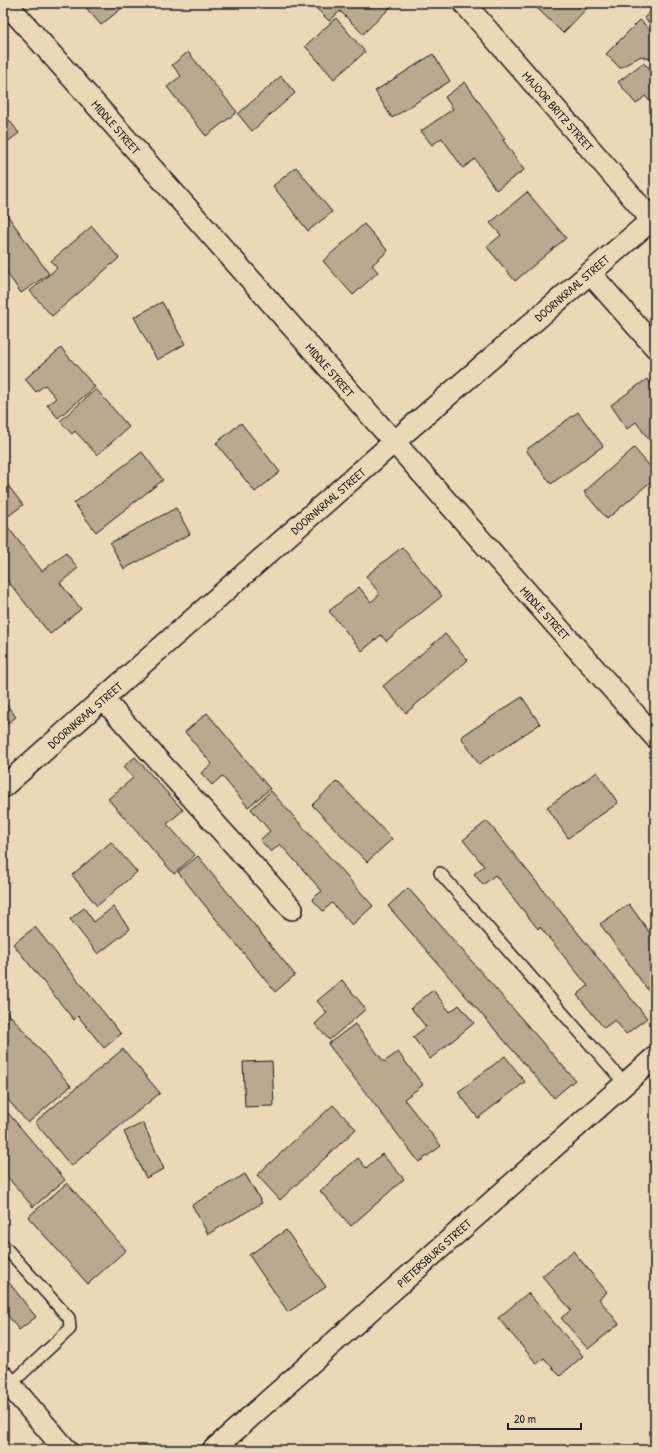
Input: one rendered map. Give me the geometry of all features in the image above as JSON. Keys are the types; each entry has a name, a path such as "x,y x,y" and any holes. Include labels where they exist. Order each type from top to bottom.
{"main road":[{"path":"7,1381 66,1450"}],"street":[{"name":"MIDDLE STREET","path":"6,3 655,737"},
{"name":"MAJOOR BRITZ STREET","path":"464,3 654,218"},
{"name":"DOORNKRAAL STREET","path":"3,787 394,442 654,218"},
{"path":"590,273 655,347"},
{"path":"103,699 292,909"},
{"name":"PIETERSBURG STREET","path":"213,1450 655,1057"}],"lane":[{"path":"440,874 624,1084"},
{"path":"3,1245 69,1318 70,1329 7,1381"}],"building":[{"path":"82,3 128,3 101,25"},
{"path":"311,3 394,4 363,34 340,11 329,21"},
{"path":"541,3 592,3 563,33 536,7"},
{"path":"655,7 655,28 644,18"},
{"path":"336,18 365,52 334,79 305,46"},
{"path":"640,20 655,35 655,61 641,56 620,68 606,54"},
{"path":"188,52 237,112 206,136 167,87 181,76 172,65"},
{"path":"433,54 450,81 392,118 375,91"},
{"path":"643,63 655,72 655,107 645,96 636,104 618,82"},
{"path":"281,76 295,93 252,131 238,114"},
{"path":"465,82 505,139 503,140 524,170 496,190 475,159 463,168 442,138 432,145 421,131 453,109 445,97"},
{"path":"3,112 19,133 3,145"},
{"path":"296,167 332,212 308,231 273,186"},
{"path":"527,192 566,238 515,281 487,247 501,235 490,223"},
{"path":"3,209 49,274 21,293 3,267"},
{"path":"364,224 388,251 372,265 378,272 353,295 323,261"},
{"path":"92,226 119,258 52,316 30,291 57,268 51,261"},
{"path":"162,302 185,344 157,360 134,317"},
{"path":"61,348 95,387 58,418 47,405 56,398 45,385 36,392 25,379"},
{"path":"647,379 655,390 655,448 636,422 627,429 611,405"},
{"path":"96,389 129,427 97,455 75,431 72,434 60,421"},
{"path":"578,412 603,446 551,484 526,450"},
{"path":"241,423 280,472 255,492 216,443"},
{"path":"634,448 655,472 655,478 607,519 584,492"},
{"path":"142,452 163,480 96,532 74,503"},
{"path":"3,479 23,505 3,520"},
{"path":"176,508 190,534 124,569 110,543"},
{"path":"3,521 42,571 66,553 78,568 60,583 81,609 50,634 3,575"},
{"path":"402,547 442,596 386,641 381,635 362,651 329,611 359,587 371,602 380,594 366,576"},
{"path":"445,634 468,660 406,713 383,686"},
{"path":"522,697 540,724 479,764 461,737"},
{"path":"3,700 16,717 3,727"},
{"path":"207,713 270,789 248,807 222,776 212,785 201,773 212,764 185,732"},
{"path":"135,757 183,810 167,824 195,855 174,874 108,799 133,778 123,767"},
{"path":"597,772 618,803 568,838 547,807"},
{"path":"337,781 392,839 367,862 312,805"},
{"path":"271,791 373,906 352,925 332,903 323,911 312,899 322,891 280,844 271,852 260,840 270,831 251,809"},
{"path":"487,821 647,1018 626,1034 615,1020 604,1028 577,995 588,986 540,927 538,929 495,875 483,885 474,874 484,866 463,840"},
{"path":"111,842 137,872 97,906 72,875"},
{"path":"198,856 295,975 275,992 178,872"},
{"path":"408,888 575,1080 554,1098 388,906"},
{"path":"629,904 655,940 655,990 650,993 600,924"},
{"path":"113,907 130,929 98,954 70,919 84,908 94,922"},
{"path":"35,927 121,1034 104,1048 78,1016 74,1020 13,944"},
{"path":"342,980 366,1009 329,1040 315,1024 327,1013 317,1001"},
{"path":"433,990 450,1012 459,1005 474,1023 430,1059 413,1037 426,1027 411,1008"},
{"path":"3,1008 9,1015 3,1020"},
{"path":"11,1016 71,1086 28,1123 3,1094 3,1023"},
{"path":"355,1024 384,1062 398,1052 423,1085 404,1099 441,1146 419,1162 328,1044"},
{"path":"123,1049 160,1093 71,1166 35,1122"},
{"path":"505,1056 525,1082 478,1118 458,1092"},
{"path":"272,1061 274,1106 245,1107 243,1062"},
{"path":"333,1105 356,1129 280,1200 257,1175"},
{"path":"3,1107 65,1180 33,1207 3,1172"},
{"path":"143,1123 164,1169 146,1178 124,1132"},
{"path":"382,1154 404,1179 351,1226 320,1191 358,1158 366,1168"},
{"path":"245,1174 262,1203 208,1234 192,1205"},
{"path":"67,1183 126,1250 88,1284 28,1217"},
{"path":"286,1230 326,1287 288,1312 249,1255"},
{"path":"573,1251 607,1292 599,1299 619,1324 588,1349 561,1318 571,1310 542,1276"},
{"path":"3,1275 36,1317 19,1330 3,1309"},
{"path":"528,1293 583,1356 560,1376 544,1358 537,1364 498,1318"}]}
